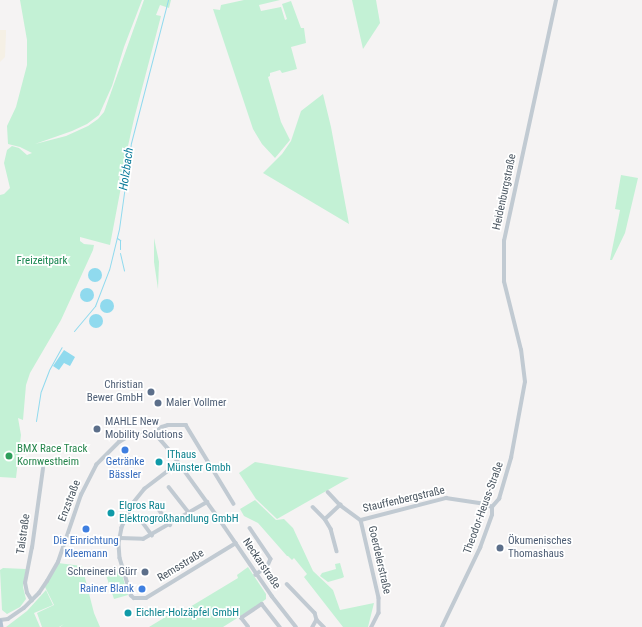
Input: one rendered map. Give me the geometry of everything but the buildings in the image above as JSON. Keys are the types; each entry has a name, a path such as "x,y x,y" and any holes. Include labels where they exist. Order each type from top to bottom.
{"main road":[{"path":"0,621 1,627"}],"street":[{"name":"Heidenburgstraße","path":"524,389 521,350 504,282 503,250 513,195 556,0"},
{"name":"Theodor-Heuss-Straße","path":"442,627 480,548 492,515 492,507 499,498 510,464 524,389"},
{"name":"Enzstraße","path":"0,621 13,616 32,601 39,593 58,562 81,495 96,465 119,442 134,433 144,432 153,434 162,427 168,425 186,425 234,504"},
{"name":"Neckarstraße","path":"153,434 164,443 236,543 256,575 296,627"},
{"path":"179,464 149,485 138,497 129,511 120,538 137,540 152,535 207,502"},
{"name":"Talstraße","path":"32,601 27,593 25,583 32,548 43,469"},
{"path":"169,487 188,513"},
{"name":"Stauffenbergstraße","path":"328,492 340,505 360,520 446,498 486,504 492,507"},
{"path":"155,504 170,525"},
{"path":"325,520 340,505"},
{"path":"312,507 325,520 331,529 337,551"},
{"path":"141,520 152,535"},
{"name":"Goerdelerstraße","path":"360,520 379,598 379,613 372,627"},
{"path":"250,528 271,559 268,566 256,575"},
{"name":"Remsstraße","path":"120,538 120,558 134,598 139,599 150,595 236,543"},
{"path":"287,584 299,598 306,602 315,613 317,620 324,627"},
{"path":"248,627 241,618 262,604 280,627"},
{"path":"313,627 317,620"}],"green space":[{"name":"Freizeitpark","path":"20,0 142,0 124,47 112,86 99,115 87,124 72,131 35,144 66,136 88,126 98,119 104,112 144,0 171,0 169,8 160,5 156,15 161,16 134,119 122,173 119,178 121,187 110,245 80,237 80,241 84,244 94,245 93,250 61,320 30,373 26,385 23,420 18,418 21,435 16,478 0,477 0,195 4,194 10,188 4,163 7,150 12,146 19,148 27,155 32,153 20,147 8,144 7,126 16,107 27,65 27,40"},
{"path":"244,0 280,0 259,5 261,11 281,7 285,20 287,19 282,4 291,1 301,28 304,28 306,43 291,47 297,69 282,73 280,70 270,73 270,76 268,77 281,122 290,140 275,158 262,144 253,129 213,9 220,10 221,5"},
{"path":"352,0 376,0 380,23 363,49"},
{"path":"323,94 331,127 349,224 263,173 282,154 291,141 301,111"},
{"path":"621,175 638,178 625,233 612,260 610,260 620,210 615,209"},
{"path":"154,238 159,262 158,289 154,262"},
{"path":"255,462 349,478 277,519 256,499 239,473"},
{"path":"255,500 276,520 284,519 293,528 313,571 333,590 340,610 374,603 368,627 343,627 304,577 307,574 294,558 292,560 287,556 258,523 244,516 240,509"},
{"path":"58,563 82,566 94,613 100,627 60,627 64,624 59,627 42,627 37,613 54,605 45,587"},
{"path":"340,563 344,577 328,582 320,576 322,573 336,569 335,564"},
{"path":"248,567 266,594 266,599 223,627 149,627 177,610 180,613 238,578 237,575"},
{"path":"3,568 26,569 23,587 26,599 20,607 7,614 2,610 0,570"},
{"path":"104,569 121,571 128,595 114,599"},
{"path":"46,590 53,605 34,613 40,627 6,627 27,611"}],"sand":[{"path":"0,30 6,30 6,33 5,57 0,62"}],"water":[{"path":"95,268 100,270 102,275 100,280 95,282 90,280 88,275 90,270"},
{"path":"87,288 92,290 94,295 92,300 87,302 82,300 80,295 82,290"},
{"path":"107,299 112,301 114,306 112,311 107,313 102,311 100,306 102,301"},
{"path":"96,314 101,316 103,321 101,326 96,328 91,326 89,321 91,316"},
{"path":"64,350 75,357 70,366 64,363 59,370 53,366"}],"waterway":[{"name":"Holzbach","path":"74,331 95,306 109,270 119,229 131,143 168,0"},
{"path":"117,238 120,240 120,249"},
{"path":"120,253 124,271"},
{"path":"36,421 41,391 49,370 62,347"}],"place":[{"name":"Christian Bewer GmbH","path":"151,392"},
{"name":"Maler Vollmer","path":"158,403"},
{"name":"MAHLE New Mobility Solutions","path":"97,429"},
{"name":"Getränke Bässler","path":"125,450"},
{"name":"BMX Race Track Kornwestheim","path":"9,456"},
{"name":"IThaus Münster Gmbh","path":"159,462"},
{"name":"Elgros Rau Elektrogroßhandlung GmbH","path":"111,513"},
{"name":"Die Einrichtung Kleemann","path":"86,529"},
{"name":"Ökumenisches Thomashaus","path":"500,548"},
{"name":"Schreinerei Gürr","path":"145,572"},
{"name":"Rainer Blank","path":"142,589"},
{"name":"Eichler-Holzäpfel GmbH","path":"128,613"}]}
